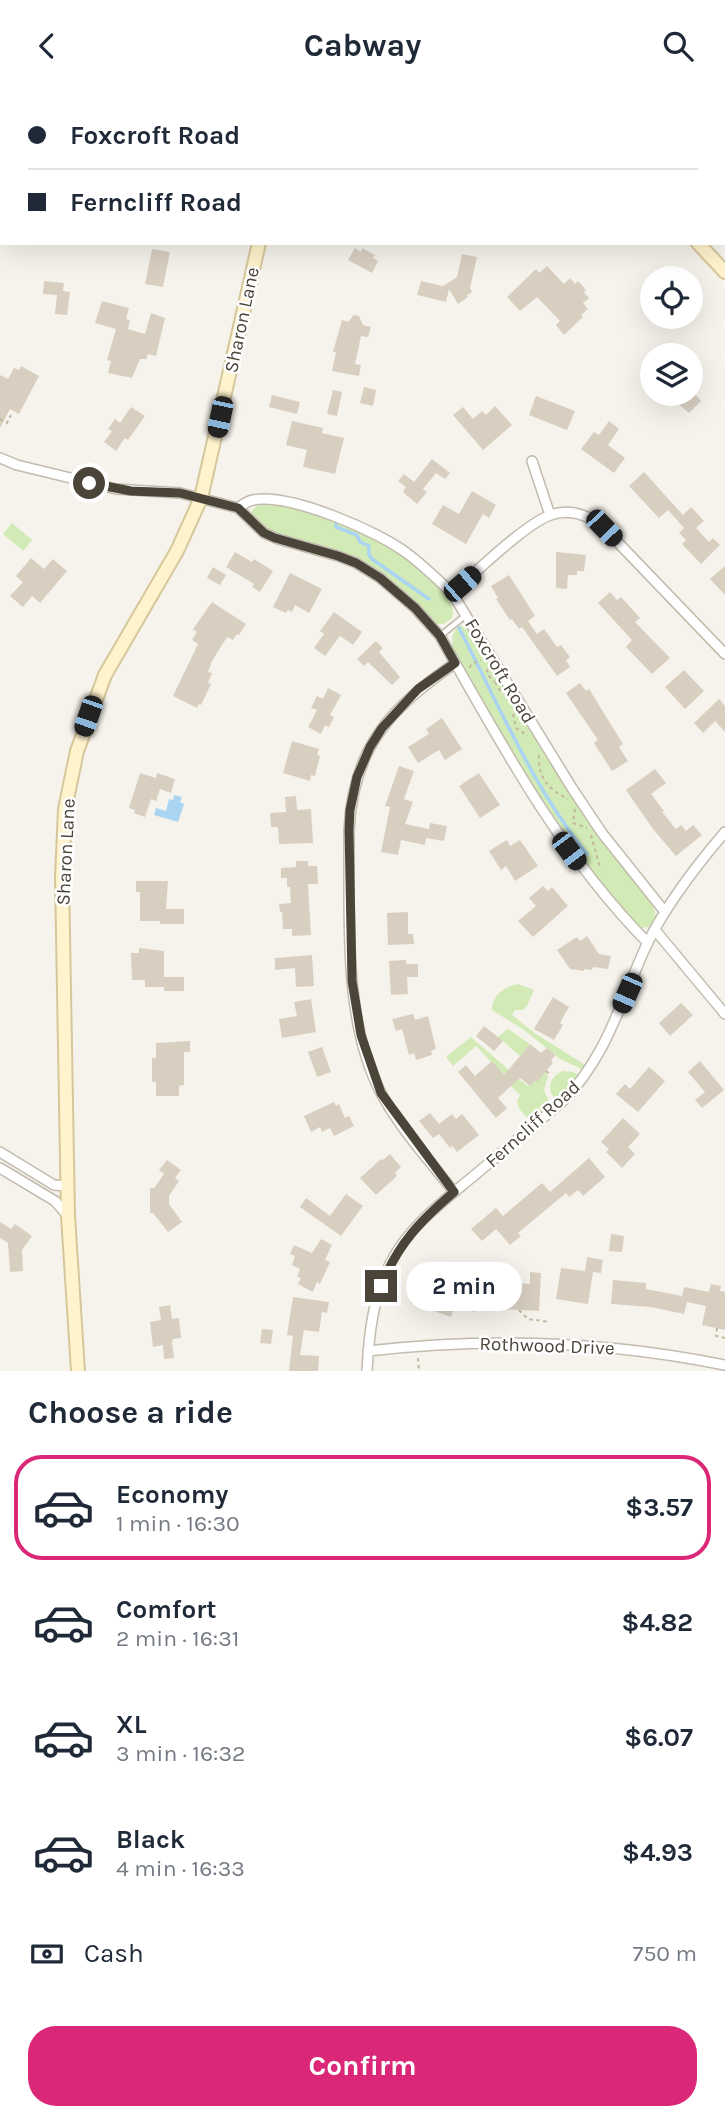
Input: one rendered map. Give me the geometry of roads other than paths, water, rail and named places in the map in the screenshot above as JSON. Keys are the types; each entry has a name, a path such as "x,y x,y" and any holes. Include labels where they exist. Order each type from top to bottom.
{"main road":[{"name":"Sharon Lane","path":"78,1371 68,1216 62,857 69,784 76,751 105,675 177,551 201,498 258,245"},
{"path":"700,245 725,272"}],"street":[{"name":"Foxcroft Road","path":"0,458 17,465 116,489 180,493 238,508 264,533 338,556 380,578 415,608 440,636 565,846 610,904 648,943"},
{"path":"532,461 550,515"},
{"name":"Foxcroft Road","path":"238,508 253,500 280,501 343,519 407,553 452,593 586,809 665,912"},
{"path":"452,593 513,540 550,515 572,513 599,524 725,654"},
{"path":"454,1192 381,1093 361,1035 352,981 349,830 357,777 376,737 385,723 411,696 455,663"},
{"name":"Ferncliff Road","path":"367,1371 374,1309 391,1262 402,1243 421,1221 581,1083 610,1033 648,943 665,912 696,867 725,832"},
{"path":"655,930 725,1014"},
{"path":"0,1152 54,1185 68,1186"},
{"path":"0,1167 55,1201 68,1216"},
{"name":"Rothwood Drive","path":"368,1350 482,1342 565,1344 630,1349 725,1366"}],"lane":[{"path":"440,636 466,615"}],"water":[{"path":"174,795 182,797 180,802 184,804 178,822 154,815 156,808 166,811 169,799 173,800"}],"waterway":[{"path":"336,523 336,527 357,535 360,542 369,546 372,559 429,599"},
{"path":"459,628 533,773 549,801 587,854"}]}
